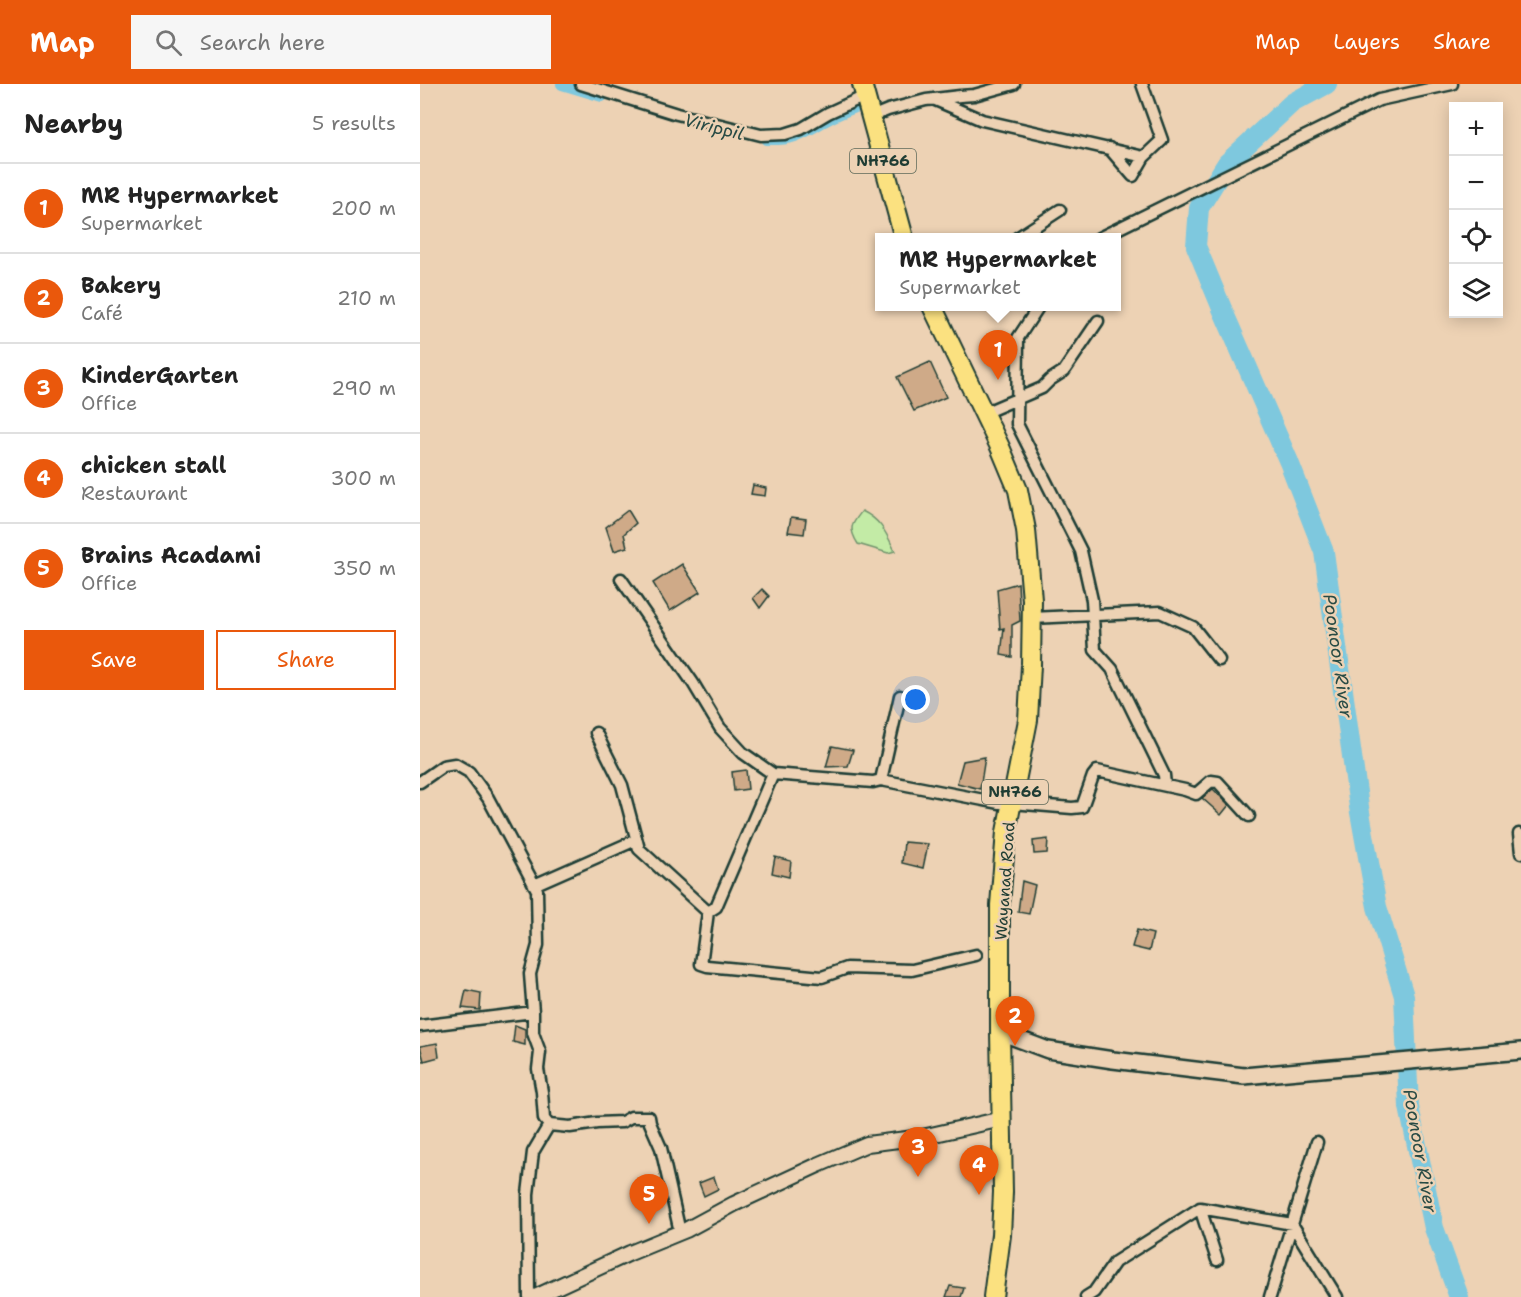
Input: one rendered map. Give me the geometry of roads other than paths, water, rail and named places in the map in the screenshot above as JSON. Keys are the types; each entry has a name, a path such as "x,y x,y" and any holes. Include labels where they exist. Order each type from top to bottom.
{"highway":[{"name":"NH766","path":"864,90 903,233"},
{"name":"Wayanad Road","path":"934,311 1000,447 1018,490 1026,530 1032,600 1028,720 1006,832 1000,905 1003,1192 1001,1235 993,1297"}],"main road":[{"path":"1000,1032 1048,1050 1245,1076 1521,1051"}],"street":[{"path":"581,84 676,114 761,135 785,134 801,129 864,90"},
{"path":"871,117 888,110 933,99 974,95 1014,84"},
{"path":"1109,148 1133,176 1144,157 1162,140 1142,84"},
{"path":"1107,233 1379,100 1452,84"},
{"path":"933,99 982,120 1144,157"},
{"path":"1023,233 1060,210"},
{"path":"1036,311 1018,338 1017,424 1081,551 1092,600 1095,650 1112,669 1164,775 1165,786"},
{"path":"984,413 1042,388 1064,370 1098,321"},
{"path":"621,579 693,683 720,728 743,753 773,774 873,782 881,780 999,803 1072,808 1082,807 1097,771 1196,794 1211,781 1218,782 1249,816"},
{"path":"1032,618 1160,612 1193,627 1219,660"},
{"path":"881,780 900,696"},
{"path":"596,733 622,784 639,849 708,912"},
{"path":"420,782 443,766 455,764 469,772 488,798 537,890 538,945 530,974 533,1033 540,1052 538,1069 544,1119 549,1125 570,1127 622,1122 630,1117 650,1117 650,1123 661,1148 680,1232"},
{"path":"708,912 716,908 773,774"},
{"path":"1519,834 1521,854"},
{"path":"534,885 636,840"},
{"path":"708,912 701,964 707,966 822,977 848,968 912,970 976,955"},
{"path":"420,1026 533,1012"},
{"path":"535,1297 867,1144 922,1137 1002,1119"},
{"path":"529,1297 528,1194 533,1152 549,1125"},
{"path":"1270,1297 1317,1142"},
{"path":"1200,1208 1217,1260"},
{"path":"1086,1297 1094,1292 1115,1262 1200,1208 1292,1224 1337,1297"}],"waterway":[{"name":"Virippil","path":"562,84 602,96"},
{"name":"Poonoor River","path":"1327,84 1292,103 1227,163 1199,208 1196,246 1289,462 1324,552 1359,807 1377,907 1404,996 1409,1107 1434,1228 1459,1297"},
{"name":"Virippil","path":"767,139 786,138 799,134 862,104"}],"place":[{"name":"MR Hypermarket","path":"998,380"},
{"name":"Bakery","path":"1015,1046"},
{"name":"KinderGarten","path":"918,1177"},
{"name":"chicken stall","path":"979,1195"},
{"name":"Brains Acadami","path":"649,1224"}]}
